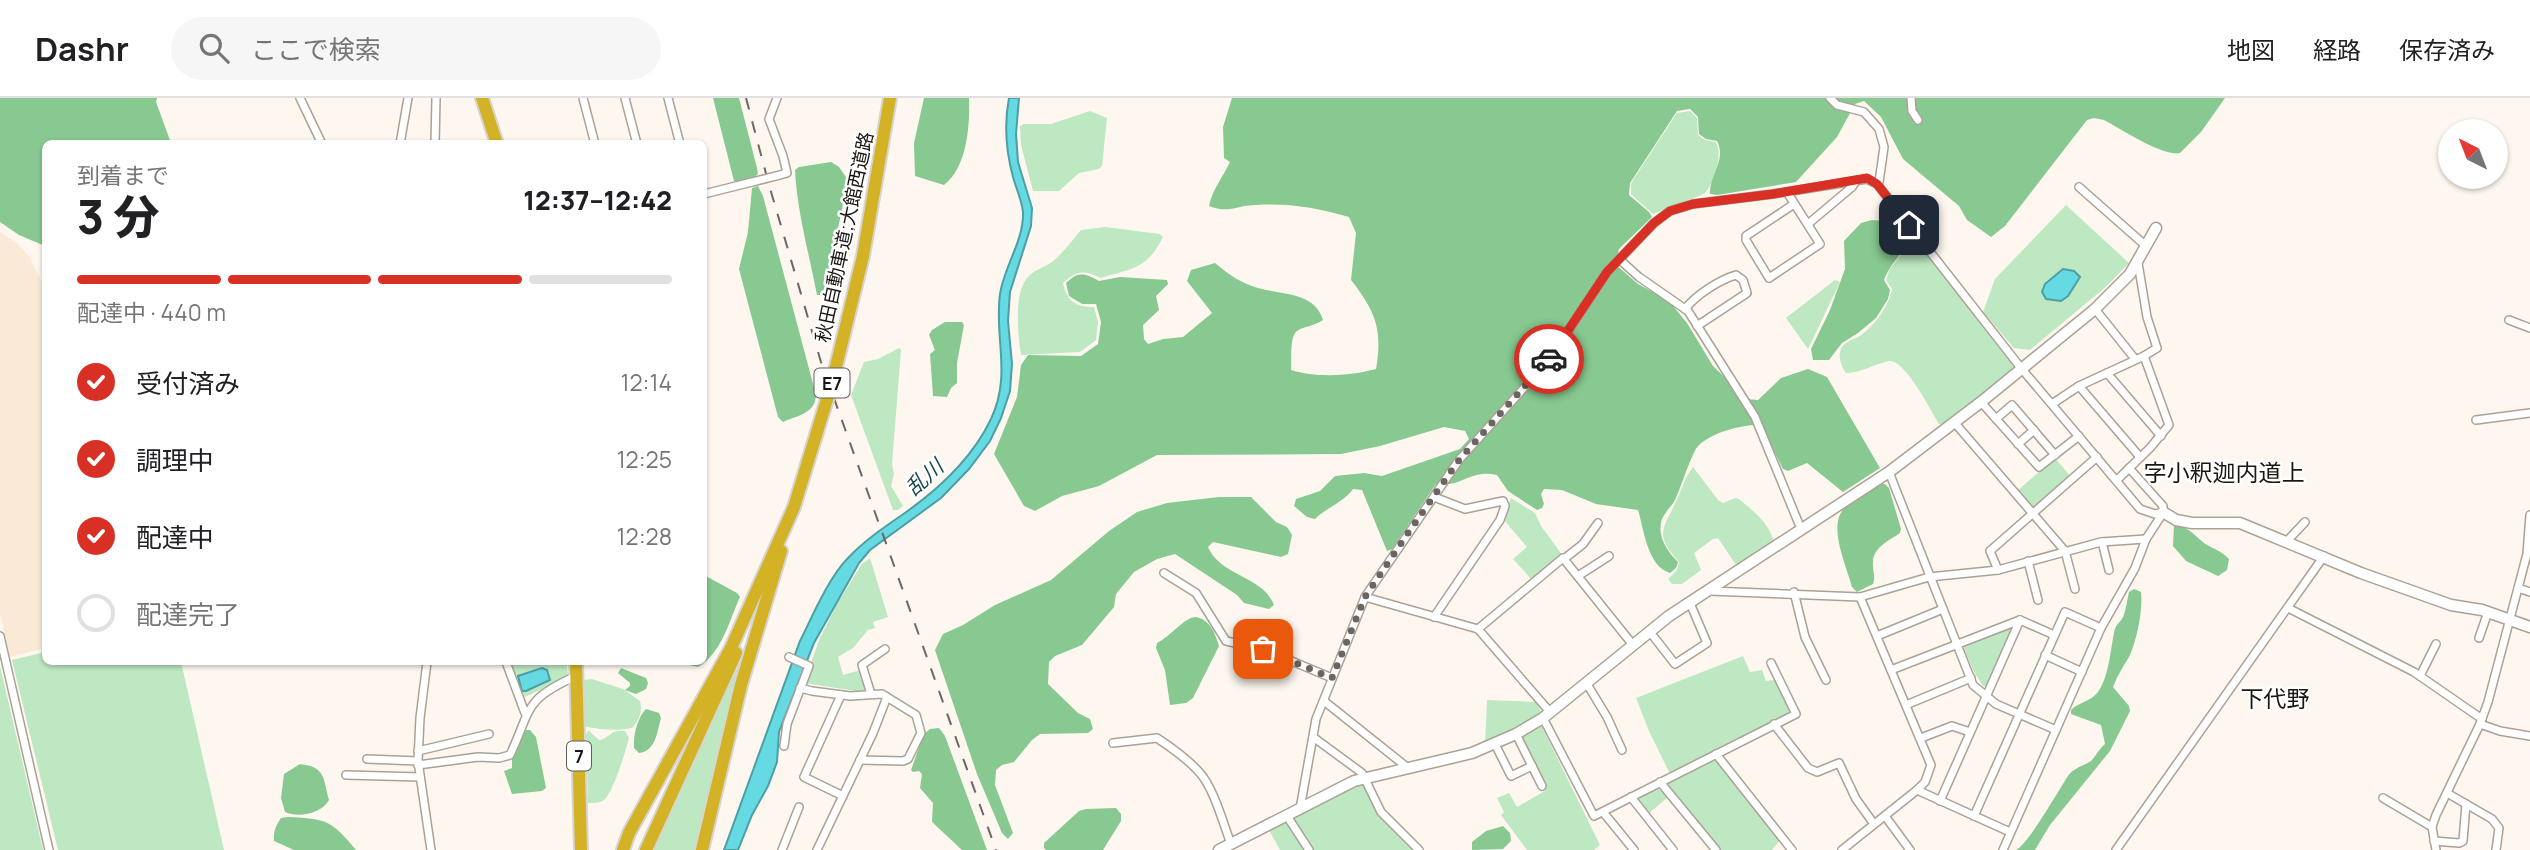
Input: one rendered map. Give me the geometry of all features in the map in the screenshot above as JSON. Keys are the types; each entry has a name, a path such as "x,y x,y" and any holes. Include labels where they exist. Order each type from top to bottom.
{"highway":[{"path":"482,98 496,140"},
{"name":"秋田自動車道;大館西道路","path":"646,850 726,677 794,507 832,383 863,256 890,98"},
{"path":"623,850 629,833 731,648 794,507"},
{"path":"702,850 741,685 794,507"},
{"name":"7","path":"576,665 581,850"}],"street":[{"path":"300,98 320,140"},
{"path":"401,140 408,98"},
{"path":"435,140 436,98"},
{"path":"582,98 593,140"},
{"path":"625,98 636,140"},
{"path":"668,98 679,140"},
{"path":"707,193 787,173 769,119 777,98"},
{"path":"1830,98 1837,105 1864,111 1879,129 1884,147 1880,182 1877,184"},
{"path":"1911,98 1912,111 1918,120"},
{"path":"1300,809 1316,719 1365,597 1459,460 1550,359 1607,272 1654,223 1670,211 1693,204 1867,178 1877,184 2021,368 2140,509 2155,514 2163,512 2176,520 2192,523 2240,523 2361,573 2451,605 2488,612 2530,627"},
{"path":"1808,224 1856,181"},
{"path":"2079,187 2146,246"},
{"path":"1787,192 1820,244 1769,278 1746,236 1794,204"},
{"path":"1219,850 1363,778 1472,753 1516,734 1546,715 1690,603 1889,472 1981,402 2095,309 2138,263 2156,228"},
{"path":"1619,259 1639,277 1685,309 1697,326 1755,417 1801,529"},
{"path":"2052,404 2079,386 2157,348 2147,317 2138,263"},
{"path":"1685,309 1701,295 1730,277 1736,275 1742,280 1747,293 1697,326"},
{"path":"2095,309 2135,359"},
{"path":"2509,320 2530,328"},
{"path":"2117,480 2169,425 2144,356"},
{"path":"2107,373 2161,436"},
{"path":"2079,386 2140,457"},
{"path":"1981,402 2039,467 2079,436"},
{"path":"1996,419 2012,405 2055,455"},
{"path":"2476,421 2530,413"},
{"path":"1954,422 2065,551 2075,589"},
{"path":"2018,444 2034,430"},
{"path":"1998,570 1990,551 2097,457"},
{"path":"2003,850 2101,628 2135,568 2146,539 2163,512 2163,506 2129,468"},
{"path":"1889,472 1973,685 1996,704 2056,730"},
{"path":"1433,497 1465,509 1503,501 1505,506 1500,520 1434,617"},
{"path":"2466,804 2463,841 2435,846 2432,827 2481,722 2511,620 2528,554 2530,518"},
{"path":"2286,542 2305,522"},
{"path":"1478,629 1583,544 1598,523"},
{"path":"1710,590 1860,597 1929,577 1998,570 2102,542 2146,539"},
{"path":"2102,542 2109,570"},
{"path":"1578,576 1609,556"},
{"path":"2116,850 2324,556"},
{"path":"1564,559 1633,646"},
{"path":"2028,562 2038,600"},
{"path":"1164,573 1196,593 1226,641 1263,649 1332,678"},
{"path":"2518,589 2530,592"},
{"path":"1794,592 1805,637 1826,680"},
{"path":"1365,597 1478,629 1546,715 1594,816 1796,714 1771,663"},
{"path":"1847,848 1917,790 1925,782 1931,765 1860,597"},
{"path":"1650,632 1675,664 1707,643 1690,603"},
{"path":"2288,608 2361,643 2420,676 2481,722 2500,731 2530,736"},
{"path":"1877,636 1943,610"},
{"path":"1974,816 2065,612 2101,628"},
{"path":"2479,638 2488,612"},
{"path":"1891,670 2020,620 2054,635"},
{"path":"1940,801 2020,620"},
{"path":"0,636 49,850"},
{"path":"2420,676 2436,644"},
{"path":"871,694 862,665 885,649"},
{"path":"2045,655 2081,672"},
{"path":"784,746 787,724 809,666 789,657"},
{"path":"427,665 418,763 431,850"},
{"path":"507,665 526,714"},
{"path":"367,758 418,763 510,755 531,704 544,693 576,676"},
{"path":"1906,705 1970,678"},
{"path":"1587,684 1603,709 1622,750"},
{"path":"800,688 841,695 882,694 916,715 920,733 908,759 860,760"},
{"path":"841,695 804,777 843,796"},
{"path":"817,850 887,697"},
{"path":"1324,701 1408,768"},
{"path":"1774,724 1808,768 1817,772 1839,763 1856,799 1874,824"},
{"path":"1921,738 1952,726 1970,733"},
{"path":"418,751 489,734"},
{"path":"1516,734 1542,786"},
{"path":"1313,737 1362,773 1381,812 1419,850"},
{"path":"1113,743 1157,738 1202,774 1231,844"},
{"path":"1496,744 1511,776 1532,766"},
{"path":"1716,754 1792,850"},
{"path":"346,775 420,777"},
{"path":"1660,782 1716,850"},
{"path":"1917,790 2010,832"},
{"path":"2447,793 2492,819 2499,828 2496,850"},
{"path":"1631,797 1673,850"},
{"path":"2383,798 2432,827"},
{"path":"792,850 783,848 799,807"},
{"path":"1603,812 1634,850"},
{"path":"1287,816 1309,850"},
{"path":"1885,816 1910,850"}],"shaded area":[{"path":"0,232 18,244 30,258 42,282 42,649 10,657 0,613"}],"green space":[{"path":"0,98 157,98 156,102 170,140 42,140 42,245 19,235 0,222"},
{"path":"713,98 739,98 758,174 744,181 734,181"},
{"path":"924,98 969,98 966,145 958,168 944,185 915,176 914,143"},
{"path":"1232,98 2225,98 2201,132 2180,153 2153,147 2104,120 2087,120 2005,226 1991,237 1967,220 1959,206 1903,159 1881,117 1864,101 1855,104 1837,137 1796,182 1717,195 1710,194 1710,187 1720,155 1717,141 1706,139 1699,134 1698,117 1690,109 1677,111 1630,183 1629,195 1652,217 1619,249 1615,264 1638,284 1669,301 1687,323 1713,366 1747,399 1758,400 1781,378 1808,369 1827,377 1880,468 1843,492 1807,463 1788,471 1783,469 1761,425 1737,427 1712,436 1696,449 1675,500 1662,520 1662,539 1678,562 1670,573 1662,569 1651,555 1638,510 1596,504 1562,490 1544,489 1541,494 1544,504 1537,510 1508,491 1497,475 1479,474 1445,485 1436,484 1392,549 1387,551 1362,490 1353,489 1345,498 1315,519 1307,517 1294,506 1296,499 1320,491 1335,476 1364,473 1382,476 1460,449 1469,439 1465,431 1444,427 1380,446 1341,454 1157,455 1099,486 1062,496 1035,511 1024,506 994,454 1017,397 1021,365 1028,355 1081,356 1098,344 1101,322 1096,304 1082,304 1069,296 1066,283 1078,275 1086,275 1099,281 1120,277 1167,280 1168,284 1156,296 1159,310 1143,325 1144,339 1148,344 1183,337 1212,313 1187,281 1191,270 1215,263 1246,284 1305,299 1319,311 1323,320 1294,334 1291,370 1333,375 1376,369 1378,342 1375,321 1366,301 1351,280 1356,233 1349,217 1292,206 1249,205 1228,209 1209,206 1230,162 1224,158 1223,127"},
{"path":"1090,111 1107,118 1102,166 1079,173 1059,191 1033,191 1021,145 1020,126 1051,124"},
{"path":"1690,111 1697,118 1698,135 1705,140 1716,142 1719,155 1714,176 1704,194 1653,214 1631,194 1631,183 1677,113"},
{"path":"831,162 839,167 846,177 842,210 823,295 817,295 801,217 795,170"},
{"path":"758,186 763,196 816,395 809,410 783,422 778,417 739,269 748,232 752,188"},
{"path":"2066,205 2129,263 2107,286 2030,350 2014,348 1983,312 1995,279"},
{"path":"1872,220 1899,222 1911,238 1884,280 1890,290 1888,299 1876,318 1842,343 1829,360 1813,360 1811,349 1830,310 1845,269 1844,241 1861,223"},
{"path":"1105,227 1160,234 1163,237 1151,256 1138,266 1101,278 1086,273 1077,274 1063,283 1073,302 1094,307 1098,322 1096,340 1080,352 1021,355 1018,314 1024,283 1031,274 1056,258 1081,230"},
{"path":"1912,241 1917,242 2014,364 1988,392 1944,425 1939,424 1910,377 1895,363 1889,361 1846,373 1840,360 1844,345 1866,331 1885,308 1892,289 1886,280 1890,269"},
{"path":"1835,280 1840,282 1808,349 1786,318"},
{"path":"945,322 962,322 964,325 957,363 957,383 947,397 933,396 930,354 935,350 929,335"},
{"path":"899,348 901,350 892,464 894,474 891,486 903,506 893,510 851,395 864,362 878,359"},
{"path":"2055,458 2071,477 2033,510 2017,491"},
{"path":"1693,467 1718,500 1723,503 1739,499 1755,513 1769,530 1774,543 1736,565 1718,538 1713,539 1694,553 1701,570 1682,584 1672,584 1668,579 1677,570 1679,562 1663,536 1665,523"},
{"path":"1879,484 1885,484 1889,488 1901,529 1900,533 1876,552 1873,561 1873,584 1857,592 1852,587 1840,548 1838,519 1849,503"},
{"path":"1219,497 1251,497 1276,522 1287,527 1292,535 1288,554 1281,557 1213,542 1208,547 1222,564 1261,588 1274,605 1269,609 1244,603 1237,595 1175,554 1157,559 1134,572 1116,594 1114,607 1082,645 1055,656 1049,662 1048,684 1078,713 1090,719 1093,729 1088,733 1040,734 1014,762 1002,765 996,770 995,785 1013,833 1008,839 1002,833 977,774 935,650 943,634 995,605 1051,580 1109,531 1137,512 1167,503"},
{"path":"1511,498 1535,513 1563,556 1533,581 1513,559 1527,547 1503,519"},
{"path":"2174,524 2188,530 2226,556 2229,559 2227,570 2218,576 2186,561 2173,546"},
{"path":"870,558 888,617 873,622 875,628 868,630 853,648 838,657 843,675 861,670 864,690 804,683 819,640 837,604 862,564"},
{"path":"707,577 740,597 713,654 707,660"},
{"path":"2134,589 2141,592 2139,625 2129,657 2113,687 2130,711 2110,751 2050,825 2035,850 2016,850 2036,827 2070,773 2091,761 2105,744 2101,725 2071,714 2071,710 2095,695 2102,686 2115,629 2123,616 2129,592"},
{"path":"1195,617 1208,624 1219,646 1193,698 1186,703 1170,705 1165,670 1156,648 1157,643 1186,620"},
{"path":"2009,628 2012,631 1988,686 1983,686 1964,648 1966,644"},
{"path":"42,653 42,665 182,665 224,850 58,850 12,660"},
{"path":"1743,656 1750,672 1762,670 1766,681 1774,680 1789,710 1788,714 1670,774 1636,698"},
{"path":"509,665 567,665 568,677 525,697"},
{"path":"0,666 43,850 0,850"},
{"path":"621,668 646,678 646,689 636,694 625,690 630,683 618,673"},
{"path":"737,669 740,671 696,850 654,850"},
{"path":"592,679 623,689 640,701 640,715 632,728 608,730 583,726 583,680"},
{"path":"1487,700 1536,702 1542,713 1504,737 1485,744"},
{"path":"646,709 659,713 661,718 652,745 639,753 634,748 635,733 640,717"},
{"path":"1537,726 1542,727 1600,845 1594,850 1527,850 1501,815 1504,812 1497,798 1509,793 1517,807 1545,791 1520,738"},
{"path":"939,728 945,736 987,850 962,850 932,822 933,803 920,788 922,774 911,770 924,734 930,729"},
{"path":"526,730 530,730 536,737 546,788 542,791 512,794 504,771 512,768 512,757"},
{"path":"588,730 599,740 620,731 625,731 629,738 608,796 597,803 588,803"},
{"path":"1715,757 1780,840 1772,850 1721,850 1669,786 1669,780"},
{"path":"300,764 319,771 329,800 315,812 296,815 285,812 281,798 284,774"},
{"path":"1360,784 1364,785 1380,815 1415,850 1312,850 1292,819"},
{"path":"1657,788 1668,797 1648,814 1637,798"},
{"path":"1116,808 1121,814 1121,821 1103,850 1044,848 1044,843 1079,811"},
{"path":"281,818 327,823 340,832 356,850 294,850 274,841 278,823"},
{"path":"1287,821 1306,850 1280,850 1269,830"},
{"path":"1503,826 1510,833 1511,841 1503,849 1472,850 1472,842 1486,831"}],"water":[{"path":"1009,98 1019,98 1016,134 1018,162 1032,208 1031,226 1010,292 1008,321 1012,364 1010,391 1001,418 990,441 969,469 941,498 870,550 859,563 814,643 779,732 777,762 738,850 724,850 800,641 834,576 861,546 953,473 974,447 991,419 1000,387 1000,294 1020,233 1023,212 1007,147"},
{"path":"2063,269 2074,271 2080,277 2068,296 2061,301 2046,299 2042,292 2045,284"},
{"path":"542,668 547,670 550,680 522,691 518,676"}],"railway":[{"path":"746,98 821,362 996,850"}],"way so far":[{"path":"1263,649 1332,678 1365,597 1406,536 1459,460 1549,359"}],"district":[{"name":"字小釈迦内道上","path":"2224,472"},
{"name":"下代野","path":"2275,698"}],"route":[{"path":"1549,359 1607,272 1654,223 1670,211 1693,204 1867,178 1877,184 1909,225"}],"water label":[{"name":"乱川","path":"924,477"}]}
